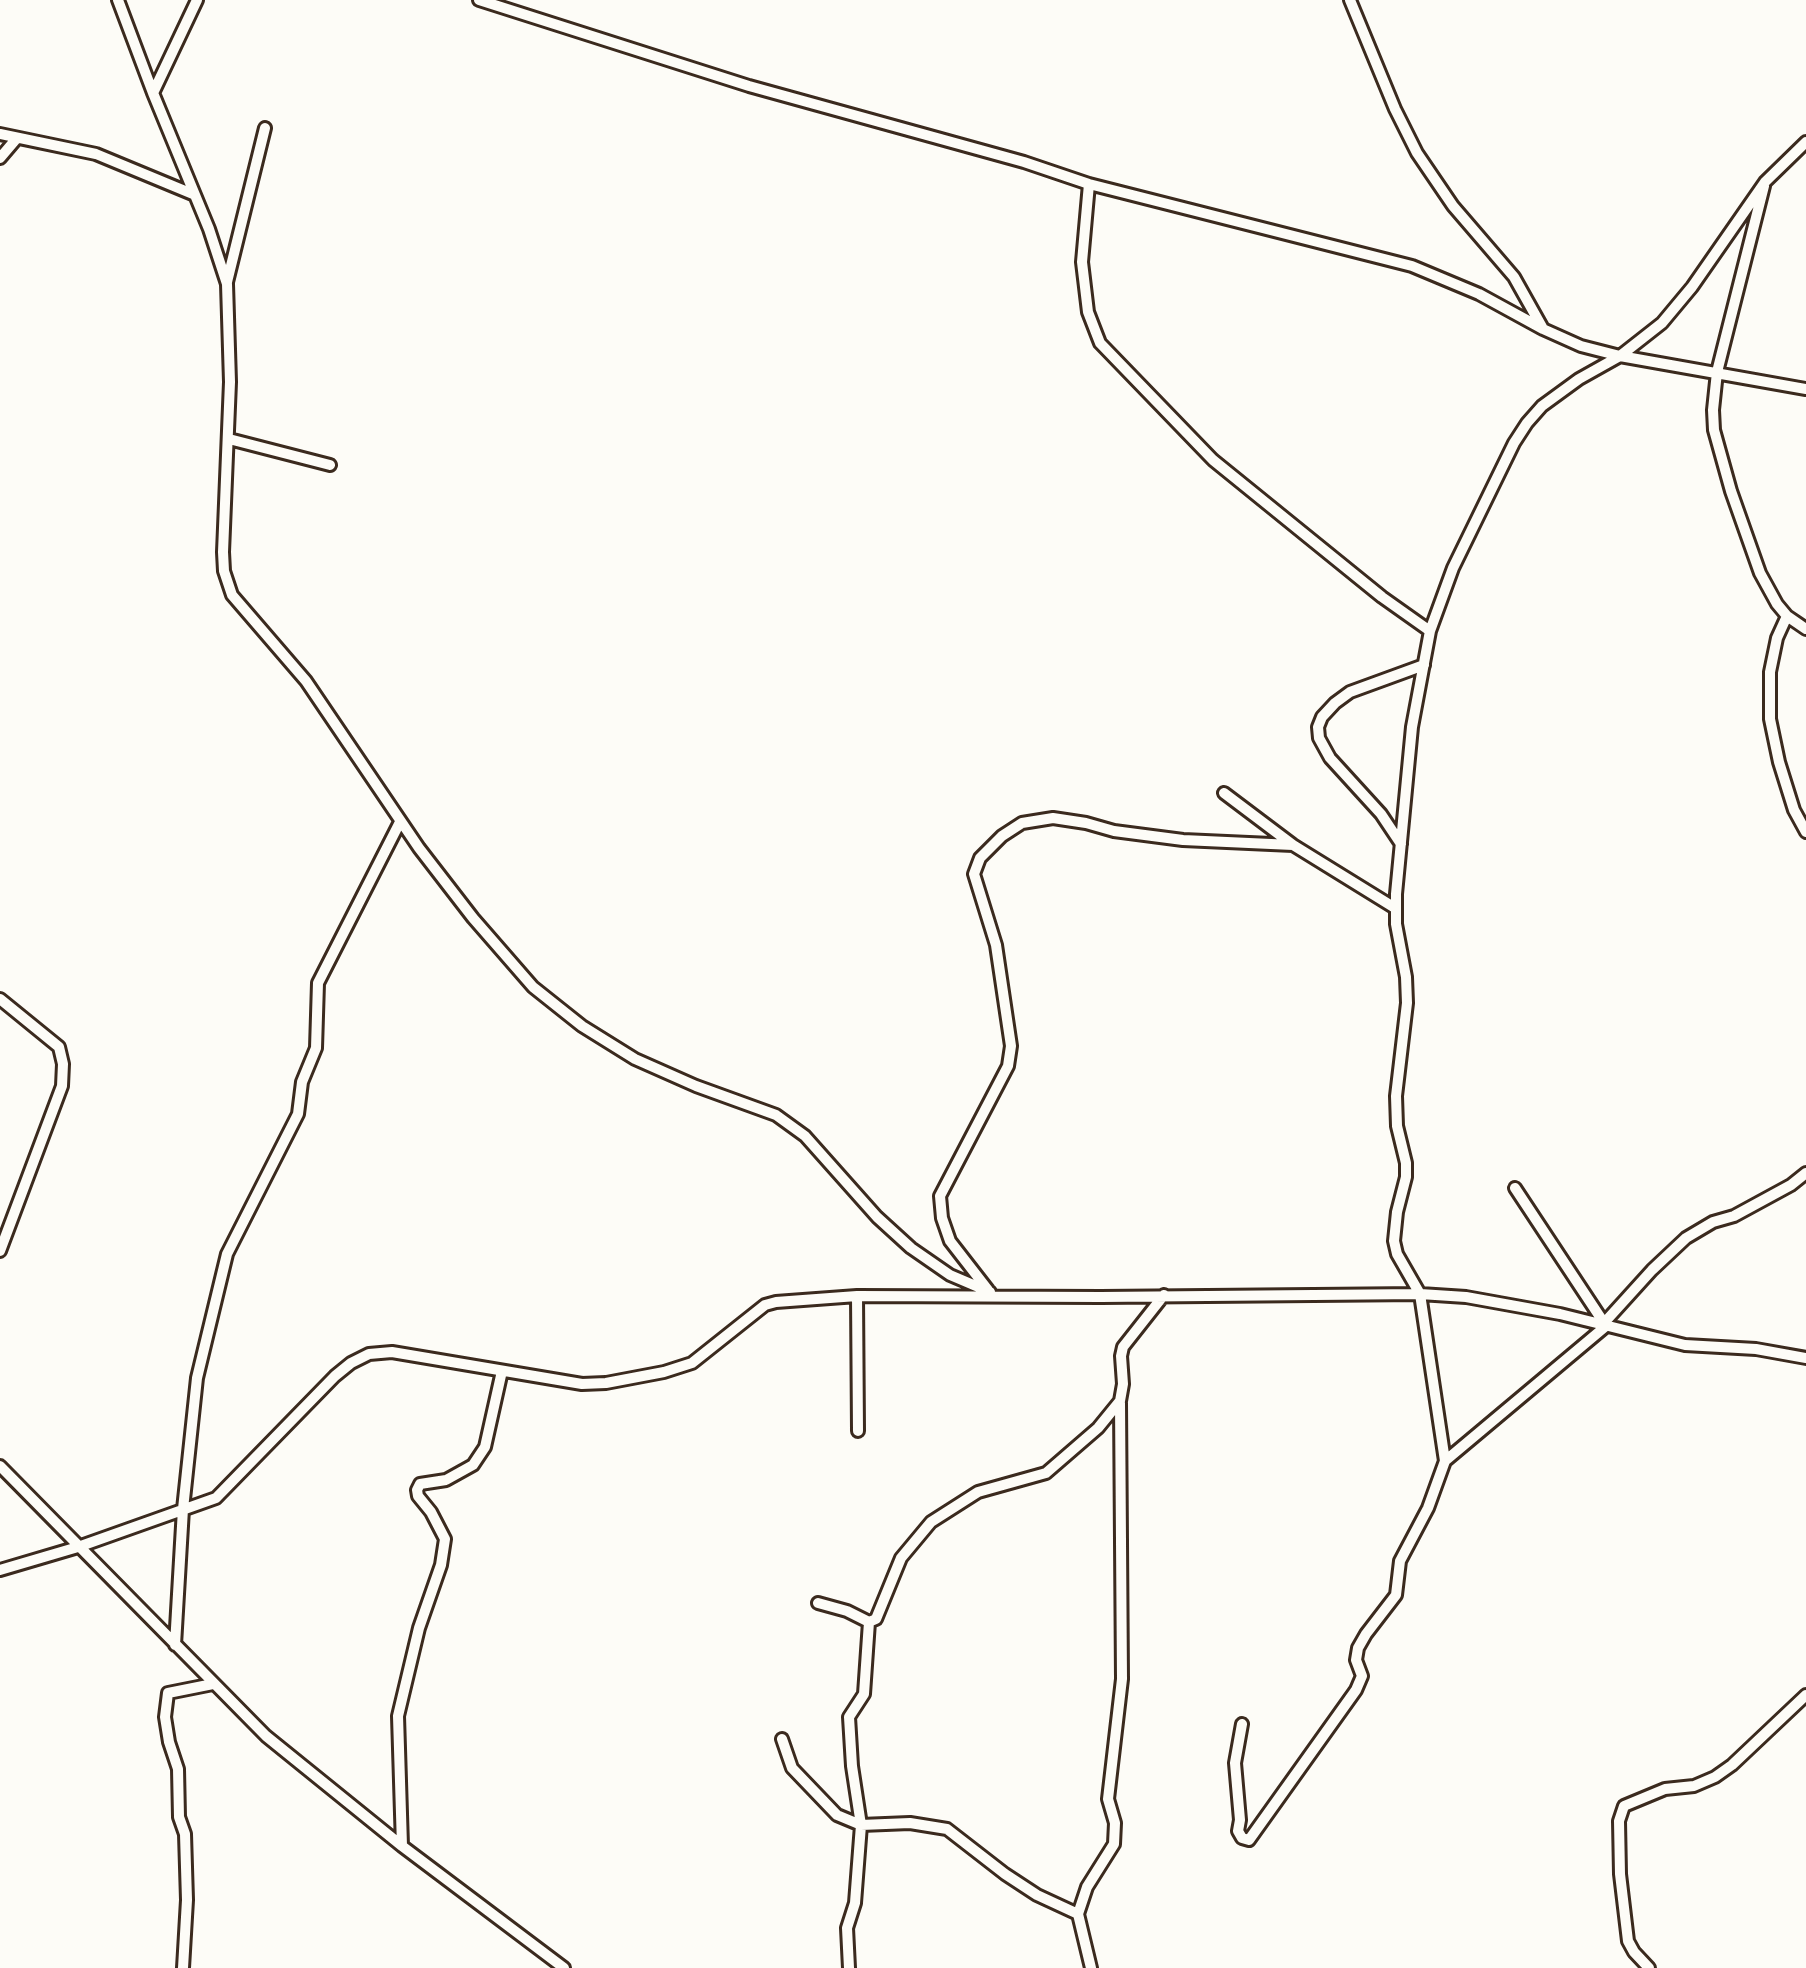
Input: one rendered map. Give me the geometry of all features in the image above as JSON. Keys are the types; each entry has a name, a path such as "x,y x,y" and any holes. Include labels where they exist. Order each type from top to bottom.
{"street":[{"path":"118,0 227,284 230,330 229,439 223,552 224,571 232,595 306,681 400,822 473,918 524,978 582,1026 635,1059 696,1086 776,1115 805,1136 877,1217 911,1248 950,1275 994,1295"},
{"path":"153,93 197,0"},
{"path":"479,0 749,86 1009,157 1089,184 1412,266 1479,294 1581,346 1620,356 1806,389"},
{"path":"1350,0 1395,109 1417,153 1453,206 1514,277 1543,329"},
{"path":"227,284 265,128"},
{"path":"0,134 96,154 195,195"},
{"path":"0,158 17,138"},
{"path":"1242,1724 1235,1763 1240,1820 1238,1831 1242,1838 1249,1840 1356,1690 1362,1676 1356,1660 1358,1648 1396,1595 1400,1561 1428,1508 1445,1461 1420,1294 1397,1254 1394,1241 1406,1177 1406,1163 1397,1126 1396,1096 1407,1003 1395,908 1412,727 1430,631 1453,568 1520,433 1542,406 1579,379 1620,356 1662,323 1765,182 1806,142"},
{"path":"1765,182 1717,372 1714,430 1731,491 1760,573 1777,604 1787,616 1806,629"},
{"path":"1089,184 1082,262 1088,312 1100,343 1213,460 1382,597 1430,631"},
{"path":"229,439 330,465"},
{"path":"1787,616 1777,638 1770,672 1770,719 1786,786 1806,832"},
{"path":"1401,844 1381,814 1330,758 1319,738 1318,727 1322,717 1350,692 1424,665"},
{"path":"1224,793 1293,845 1395,908"},
{"path":"994,1295 950,1241 942,1218 940,1196 1008,1066 1011,1046 996,945 974,874 980,858 1002,836 1022,823 1053,818 1114,831 1183,840 1293,845"},
{"path":"175,1645 183,1509 197,1378 227,1254 298,1114 302,1082 316,1048 318,983 400,822"},
{"path":"0,999 59,1047 63,1064 62,1086 0,1251"},
{"path":"1445,1461 1605,1324 1652,1270 1686,1238 1713,1222 1734,1216 1791,1185 1806,1173"},
{"path":"1515,1188 1605,1324"},
{"path":"0,1570 78,1547 216,1498 335,1376 369,1354 392,1352 582,1384 631,1379 692,1363 727,1332 771,1303 857,1296 1420,1294 1513,1304 1685,1345 1756,1349 1806,1358"},
{"path":"1091,1968 1078,1914 1087,1887 1114,1844 1115,1823 1108,1799 1122,1679 1121,1356 1123,1347 1164,1295"},
{"path":"857,1296 858,1431"},
{"path":"402,1846 398,1716 419,1628 441,1565 445,1539 417,1490 420,1484 446,1480 473,1465 485,1447 502,1371"},
{"path":"818,1603 847,1611 869,1622 876,1619 901,1558 931,1522 978,1492 1046,1473 1098,1428 1120,1401"},
{"path":"0,1466 266,1736 402,1846 564,1968"},
{"path":"849,1968 847,1928 855,1903 861,1825 852,1766 849,1717 864,1694 869,1622"},
{"path":"183,1968 187,1900 185,1834 179,1817 178,1769 165,1717 168,1693 213,1684"},
{"path":"1649,1968 1628,1941 1620,1874 1619,1821 1624,1806 1665,1789 1694,1786 1715,1777 1732,1765 1806,1695"},
{"path":"782,1739 792,1768 837,1815 861,1825 910,1823 947,1829 1037,1895 1078,1914"}]}
